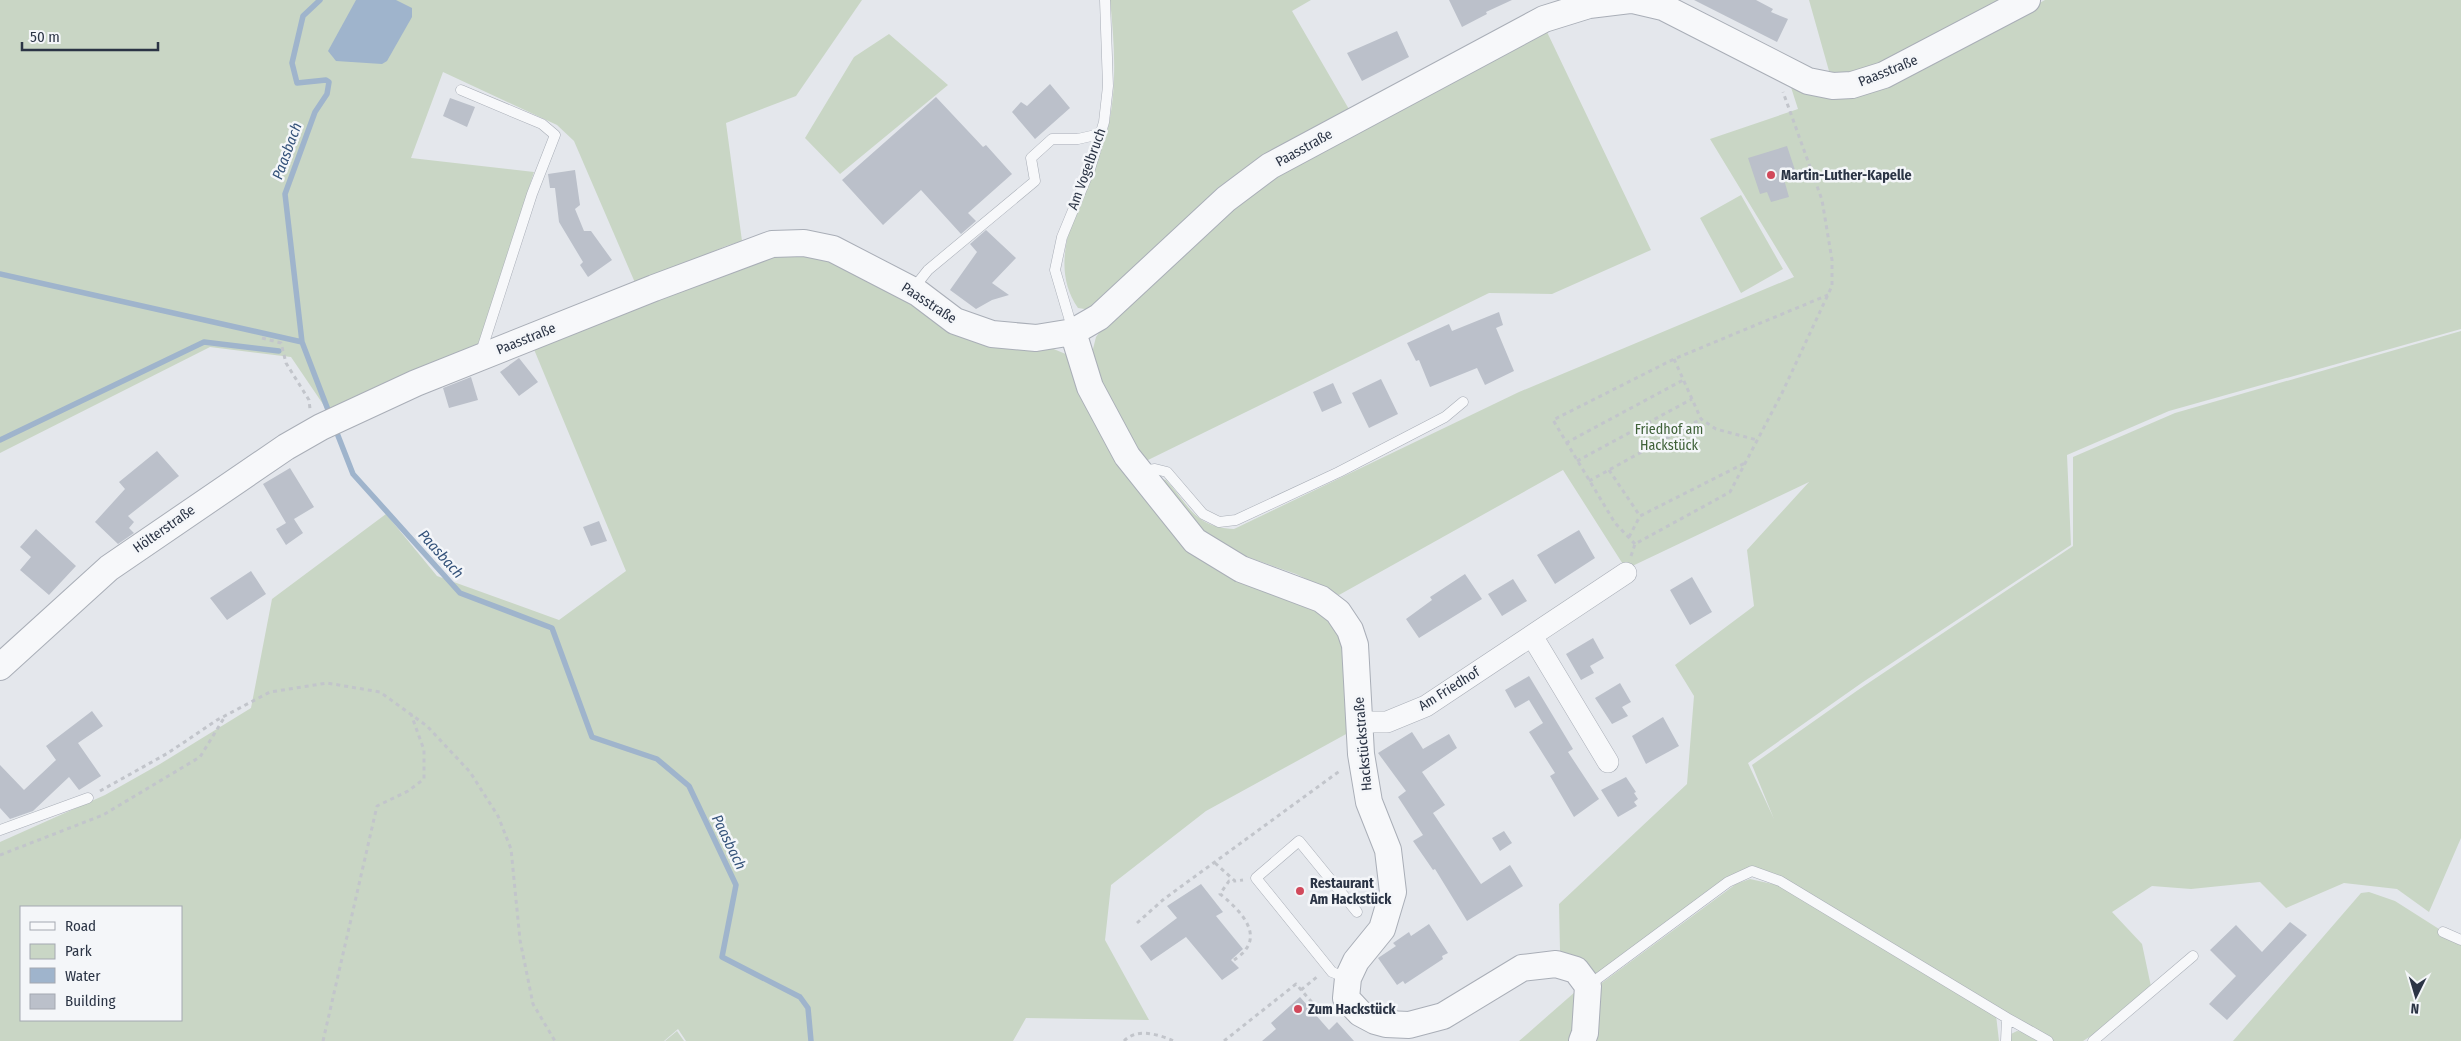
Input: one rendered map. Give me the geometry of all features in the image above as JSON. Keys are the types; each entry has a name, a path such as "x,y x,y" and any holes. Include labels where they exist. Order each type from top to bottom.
{"street":[{"name":"Paasstraße","path":"346,415 416,383 478,358 654,288 772,244 804,243 834,249 912,290 955,321 992,334 1036,338 1073,332 1099,317 1198,223 1270,166 1544,20 1589,4 1631,0 1663,7 1808,81 1833,86 1852,85 1884,75 1920,58 2027,0"},
{"name":"Hackstückstraße","path":"1073,332 1090,387 1126,456 1194,541 1241,569 1321,599 1338,612 1350,630 1355,645 1361,754 1369,802 1388,850 1393,892 1382,929 1356,961 1347,988"},
{"name":"Hölterstraße","path":"0,667 109,568 182,516 317,430 346,415"},
{"name":"Am Friedhof","path":"1360,722 1387,722 1426,706 1626,573"},
{"path":"1532,636 1608,762"},
{"path":"1347,988 1360,1013 1375,1021 1386,1024 1409,1025 1443,1016 1522,968 1556,964 1576,970 1588,986 1585,1033 1582,1041"}],"lane":[{"name":"Am Vogelbruch","path":"1073,332 1055,270 1062,237 1090,170 1104,122 1108,86 1105,0"},
{"path":"461,90 542,124 555,135 532,194 478,358"},
{"path":"912,290 928,270 1035,181 1031,158 1052,139 1078,139 1100,134"},
{"path":"1140,472 1155,469 1167,472 1203,514 1220,522 1236,520 1339,472 1445,417 1463,402"},
{"path":"0,830 88,798"},
{"path":"1347,988 1256,878 1300,841 1357,912"},
{"path":"1588,986 1728,882 1752,871 1780,881 2048,1041"},
{"path":"2443,932 2461,940"},
{"path":"2093,1041 2193,956"},
{"path":"2006,1041 2007,1018"}],"path":[{"path":"1626,573 1635,544 1730,492 1832,286 1832,260 1822,200 1802,140 1772,63"},
{"path":"1635,544 1615,523 1553,420 1674,359 1828,296"},
{"path":"262,338 281,344 286,362 309,400 317,430"},
{"path":"1674,359 1702,419 1716,429 1757,440"},
{"path":"1566,442 1684,379"},
{"path":"1577,461 1692,399"},
{"path":"1590,481 1702,419"},
{"path":"1629,537 1640,516 1745,463"},
{"path":"1610,470 1640,516"},
{"path":"88,798 270,692 327,683 380,692 427,726 470,772 498,816 511,849 520,940 533,1004 555,1041"},
{"path":"323,1041 376,806 408,791 424,779 424,750 411,714"},
{"path":"0,854 103,815 200,757 226,716"},
{"path":"1137,923 1164,899 1361,754"},
{"path":"1215,862 1235,881"},
{"path":"1234,960 1247,949 1250,931 1237,908 1220,894 1229,881 1256,878"},
{"path":"1224,1041 1296,984 1317,1008 1347,988"},
{"path":"548,1032 550,1041"},
{"path":"1124,1041 1140,1034 1153,1033 1174,1041"}],"green space":[{"path":"0,0 862,0 796,96 726,123 742,241 726,246 636,285 574,141 557,125 443,72 411,158 534,172 476,351 329,413 291,357 210,347 0,453"},
{"path":"1110,0 1311,0 1292,11 1350,111 1092,310 1078,308 1067,286 1064,262 1067,238 1074,214 1104,141 1110,118 1114,74 1114,44"},
{"path":"1809,0 2011,0 1895,59 1848,77 1829,71"},
{"name":"Friedhof am Hackstück","path":"2045,0 2461,0 2461,329 2169,411 2067,455 2071,545 1863,682 1748,763 1774,819 1752,765 1858,690 2073,546 2073,457 2175,413 2461,331 2461,838 2429,912 2397,889 2344,883 2286,908 2260,882 2191,889 2152,886 2112,912 2142,944 2153,996 2083,1041 2053,1041 1752,866 1594,975 1560,951 1559,904 1687,784 1694,696 1675,665 1754,606 1747,550 1809,482 1626,569 1563,470 1339,595 1296,574 1219,547 1153,477 1166,480 1194,514 1201,519 1210,524 1234,529 1519,392 1794,277 1710,139 1798,109 1789,81 1818,92 1938,58"},
{"path":"1547,32 1651,250 1552,294 1489,293 1146,461 1141,461 1106,393 1092,353 1096,337 1107,322 1194,239 1282,172"},
{"path":"889,34 948,85 840,174 805,138 854,57"},
{"path":"1741,195 1783,269 1741,293 1700,218"},
{"path":"803,249 865,270 1068,355 1159,511 1319,606 1344,640 1348,733 1206,811 1111,885 1105,940 1149,1020 1026,1018 1013,1041 686,1041 678,1029 664,1041 0,1041 0,842 105,795 160,764 251,708 272,599 386,514 437,576 559,620 626,571 533,347 773,252"},
{"path":"1750,879 1781,886 1996,1015 1999,1041 1590,1041 1599,985 1736,884"},
{"path":"2369,892 2395,901 2461,943 2461,1041 2233,1041 2361,893"},
{"path":"1575,992 1573,1041 1519,1041"},
{"path":"677,1031 684,1041 665,1041"},
{"path":"2017,1031 2024,1032 2040,1041 2009,1041 2009,1035"}],"water":[{"path":"356,0 396,0 412,8 412,17 387,61 382,64 336,61 328,51"}],"building":[{"path":"1449,0 1512,0 1486,12 1487,14 1462,27"},
{"path":"1694,0 1756,0 1773,9 1771,12 1788,19 1777,42"},
{"path":"1397,31 1409,57 1362,81 1347,53"},
{"path":"1050,84 1070,108 1035,139 1012,112 1021,102 1027,106"},
{"path":"936,97 983,147 986,145 1012,174 968,213 976,221 961,234 921,190 883,225 842,180"},
{"path":"450,98 475,107 467,127 443,116"},
{"name":"Martin-Luther-Kapelle","path":"1787,146 1796,173 1783,176 1789,197 1771,202 1767,192 1760,194 1748,158"},
{"path":"575,170 580,205 575,209 584,231 591,231 612,260 588,277 580,265 583,262 559,222 555,188 550,188 548,174"},
{"path":"986,230 1016,258 992,283 1009,295 992,300 976,309 950,290 977,252 970,244"},
{"path":"1499,312 1503,325 1496,328 1514,371 1485,385 1477,368 1430,387 1419,360 1416,361 1407,343 1449,324 1452,331"},
{"path":"519,358 538,382 519,396 500,372"},
{"path":"471,377 478,400 449,408 443,388"},
{"path":"1381,379 1398,414 1369,428 1352,393"},
{"path":"1333,383 1342,403 1322,412 1313,392"},
{"path":"157,451 179,476 128,516 134,522 129,528 134,533 118,544 95,522 125,489 119,482"},
{"path":"290,468 314,507 294,519 303,533 286,545 276,529 286,523 263,484"},
{"path":"599,521 607,541 591,546 583,527"},
{"path":"36,529 76,566 49,595 20,570 31,557 20,547"},
{"path":"1579,530 1595,558 1555,584 1537,555"},
{"path":"251,571 266,594 227,620 210,598"},
{"path":"1465,574 1482,599 1419,638 1406,619 1432,600 1430,597"},
{"path":"1692,577 1712,612 1690,625 1670,590"},
{"path":"1513,579 1527,601 1502,616 1488,594"},
{"path":"1593,638 1604,658 1590,666 1594,673 1581,680 1566,654"},
{"path":"1529,676 1573,749 1568,752 1599,799 1574,817 1550,776 1555,773 1529,732 1543,723 1529,700 1515,708 1505,690"},
{"path":"1620,683 1631,702 1622,707 1628,716 1612,724 1595,698"},
{"path":"92,711 103,726 78,743 101,776 79,790 69,777 33,811 10,819 0,808 0,765 24,790 56,760 46,746"},
{"path":"1663,717 1679,746 1646,764 1632,736"},
{"path":"1412,732 1423,749 1449,734 1457,748 1422,772 1445,805 1433,813 1481,884 1510,865 1523,886 1467,921 1435,869 1433,870 1413,841 1423,835 1398,797 1406,791 1378,753"},
{"path":"1626,777 1636,792 1634,793 1638,799 1634,802 1637,806 1618,817 1601,790"},
{"path":"1504,831 1512,843 1500,851 1492,838"},
{"path":"1201,884 1223,912 1216,916 1243,949 1231,960 1239,968 1222,980 1186,937 1151,961 1140,946 1177,918 1167,906"},
{"path":"2290,922 2307,935 2227,1020 2209,1004 2236,976 2210,950 2236,925 2262,952"},
{"path":"1429,924 1448,953 1442,956 1443,959 1405,984 1403,981 1397,985 1378,958 1396,946 1393,943 1409,932 1411,936"},
{"name":"Zum Hackstück","path":"1300,997 1329,1030 1337,1022 1354,1041 1262,1041 1276,1029 1271,1023"}],"waterway":[{"name":"Paasbach","path":"320,0 303,16 292,63 297,83 326,80 329,82 327,94 315,112 285,194 302,342 330,415"},
{"path":"0,274 302,342"},
{"path":"0,440 204,342 279,351"},
{"name":"Paasbach","path":"335,428 353,474 460,593 552,628 592,737 657,759 689,786 736,885 722,957 800,997 808,1008 811,1041"}],"place":[{"name":"Martin-Luther-Kapelle","path":"1771,175"},
{"name":"Restaurant Am Hackstück","path":"1300,891"},
{"name":"Zum Hackstück","path":"1298,1009"}]}
